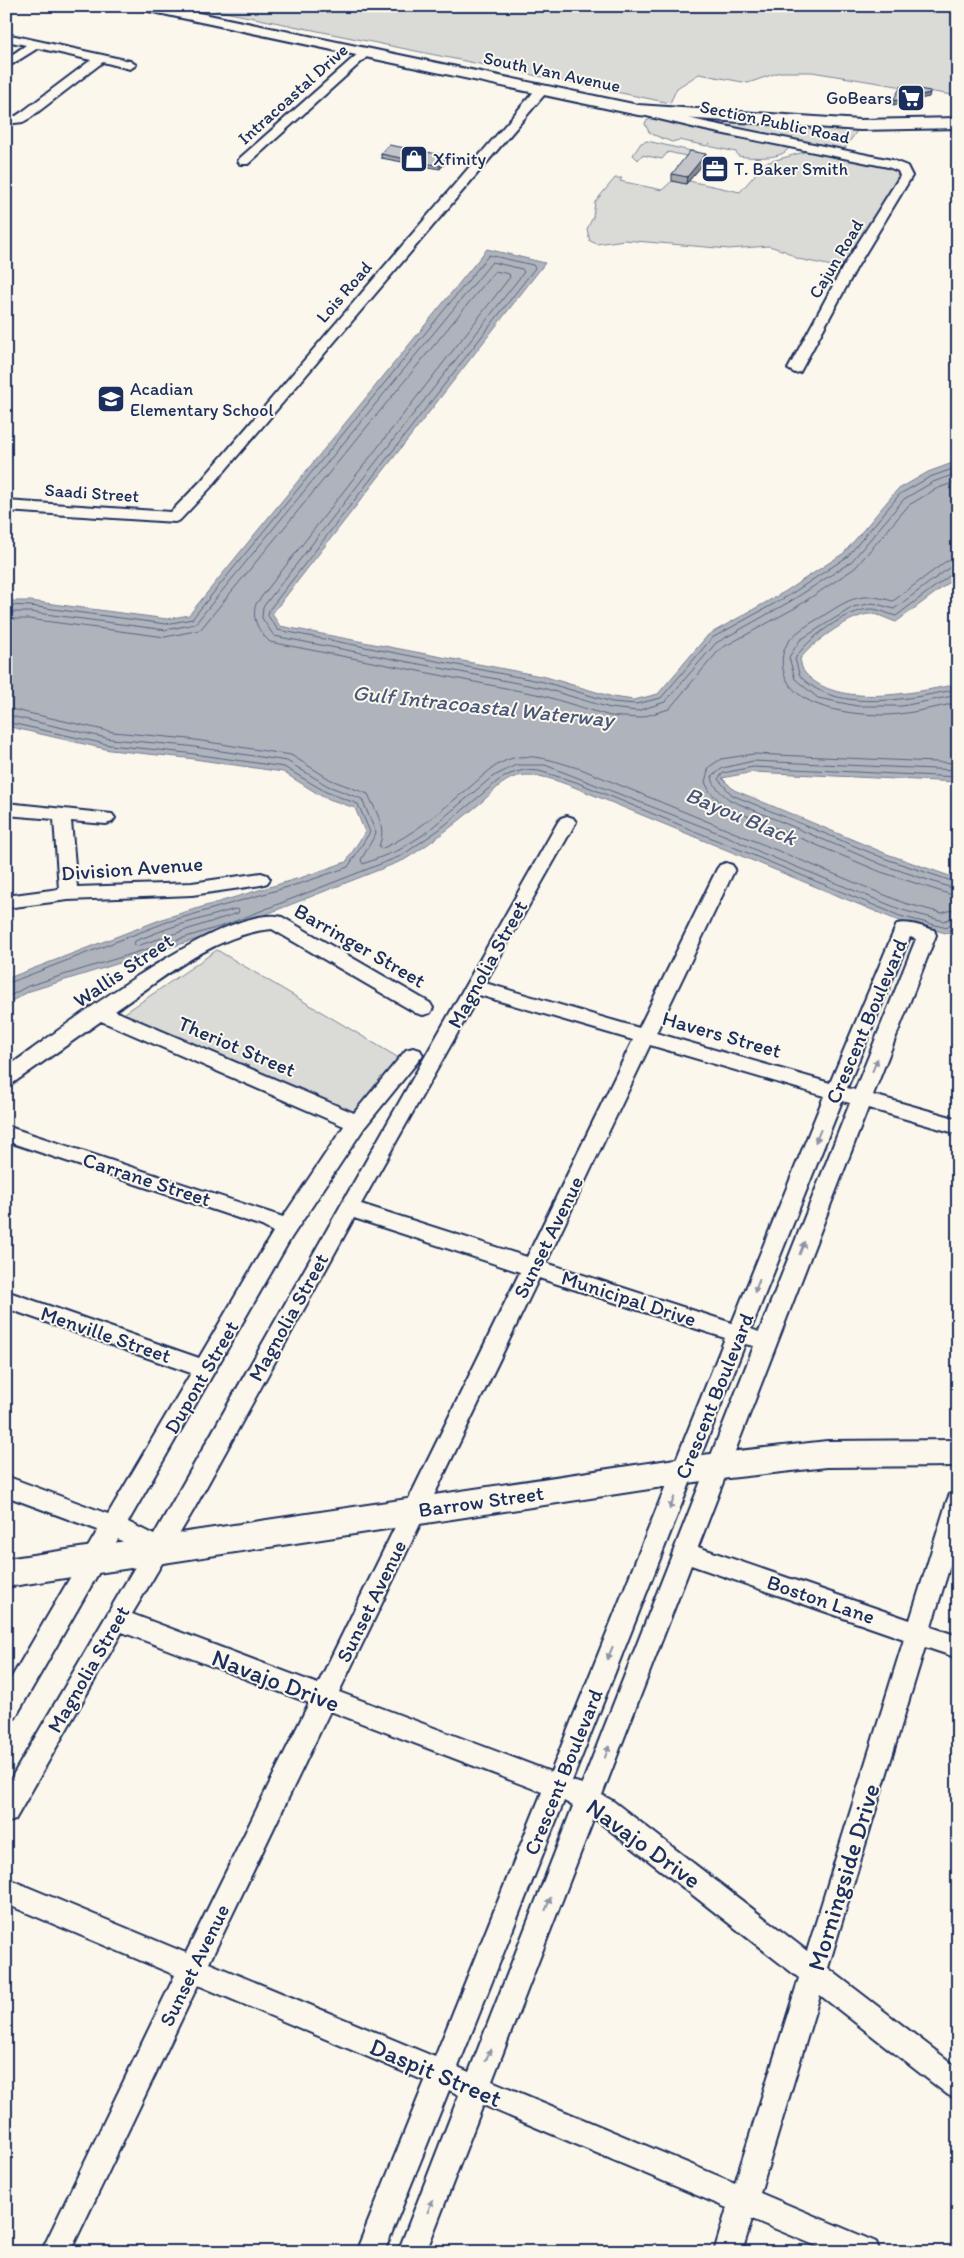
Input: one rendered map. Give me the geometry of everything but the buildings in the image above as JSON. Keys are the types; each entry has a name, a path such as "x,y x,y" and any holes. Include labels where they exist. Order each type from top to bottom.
{"main road":[{"name":"South Van Avenue","path":"144,6 541,91 707,121 860,125 958,123"},
{"name":"Barrow Street","path":"6,1573 684,1471 827,1454 958,1453"}],"street":[{"path":"6,37 130,65"},
{"path":"6,64 35,44"},
{"name":"Intracoastal Drive","path":"244,161 365,53"},
{"path":"6,120 19,119 26,115 101,58"},
{"name":"Lois Road","path":"175,517 206,484 541,91"},
{"name":"Section Public Road","path":"707,121 892,164 904,169"},
{"name":"Cajun Road","path":"796,369 850,267 906,176 904,169"},
{"name":"Saadi Street","path":"6,506 175,517"},
{"path":"6,810 106,818"},
{"path":"62,814 68,894"},
{"name":"Magnolia Street","path":"6,1811 116,1619 185,1504 349,1208 567,822"},
{"name":"Sunset Avenue","path":"55,2252 726,869"},
{"name":"Division Avenue","path":"6,902 68,894 192,889 261,879"},
{"name":"Wallis Street","path":"6,1078 99,1012 196,948 244,928 265,922 275,922"},
{"name":"Barringer Street","path":"275,922 422,1008"},
{"name":"Crescent Boulevard","path":"370,2252 558,1787 578,1731 836,1092 904,929 927,935 861,1099 412,2252"},
{"name":"Havers Street","path":"474,987 958,1127"},
{"name":"Theriot Street","path":"99,1012 357,1123"},
{"name":"Dupont Street","path":"8,1704 206,1369 284,1232 357,1123 413,1055"},
{"name":"Carrane Street","path":"6,1133 269,1220 282,1226 284,1232"},
{"name":"Municipal Drive","path":"349,1208 766,1343"},
{"name":"Menville Street","path":"6,1299 206,1369"},
{"path":"6,1486 114,1526 158,1549"},
{"name":"Morningside Drive","path":"728,2252 958,1501"},
{"name":"Boston Lane","path":"684,1552 958,1647"},
{"name":"Navajo Drive","path":"116,1619 558,1787 588,1801 626,1826 958,2085"},
{"name":"Daspit Street","path":"6,1891 866,2252"}],"shaded area":[{"path":"220,6 958,6 958,96 812,72 780,72 748,83 699,74 677,88 670,103 215,10"},
{"path":"653,118 789,147 781,154 774,156 750,157 738,156 736,152 708,146 710,143 707,146 679,140 672,142 649,132 645,124 646,121"},
{"path":"723,123 859,128 845,148 839,151 727,128 723,125"},
{"path":"647,141 700,153 695,158 668,152 662,159 642,155 638,160 633,155 641,143"},
{"path":"811,150 896,168 903,174 847,269 798,259 785,251 769,246 729,249 624,240 597,244 590,241 587,229 593,217 595,202 615,178 622,178 620,181 662,190 672,181 686,184 689,181 740,192 765,163"},
{"path":"217,950 399,1058 352,1116 122,1015"}],"water":[{"path":"487,249 545,263 272,614 280,626 546,677 613,697 634,700 658,694 708,635 786,591 844,553 897,490 928,472 958,461 958,576 896,622 873,614 855,618 833,630 813,645 800,659 804,672 819,684 837,691 857,695 900,694 958,684 958,782 753,772 722,778 734,790 887,854 958,879 958,927 955,927 950,934 899,921 574,787 547,778 525,775 512,778 501,784 451,827 404,860 226,930 30,991 6,1004 6,979 165,918 303,877 346,862 365,832 355,808 323,797 283,772 187,758 110,750 6,726 6,601 30,601 167,619 189,615"}],"place":[{"name":"GoBears","path":"911,98"},
{"name":"Xfinity","path":"414,159"},
{"name":"T. Baker Smith","path":"715,169"},
{"name":"Acadian Elementary School","path":"111,399"}],"water label":[{"name":"Gulf Intracoastal Waterway","path":"483,706"},
{"name":"Bayou Black","path":"741,816"}]}
